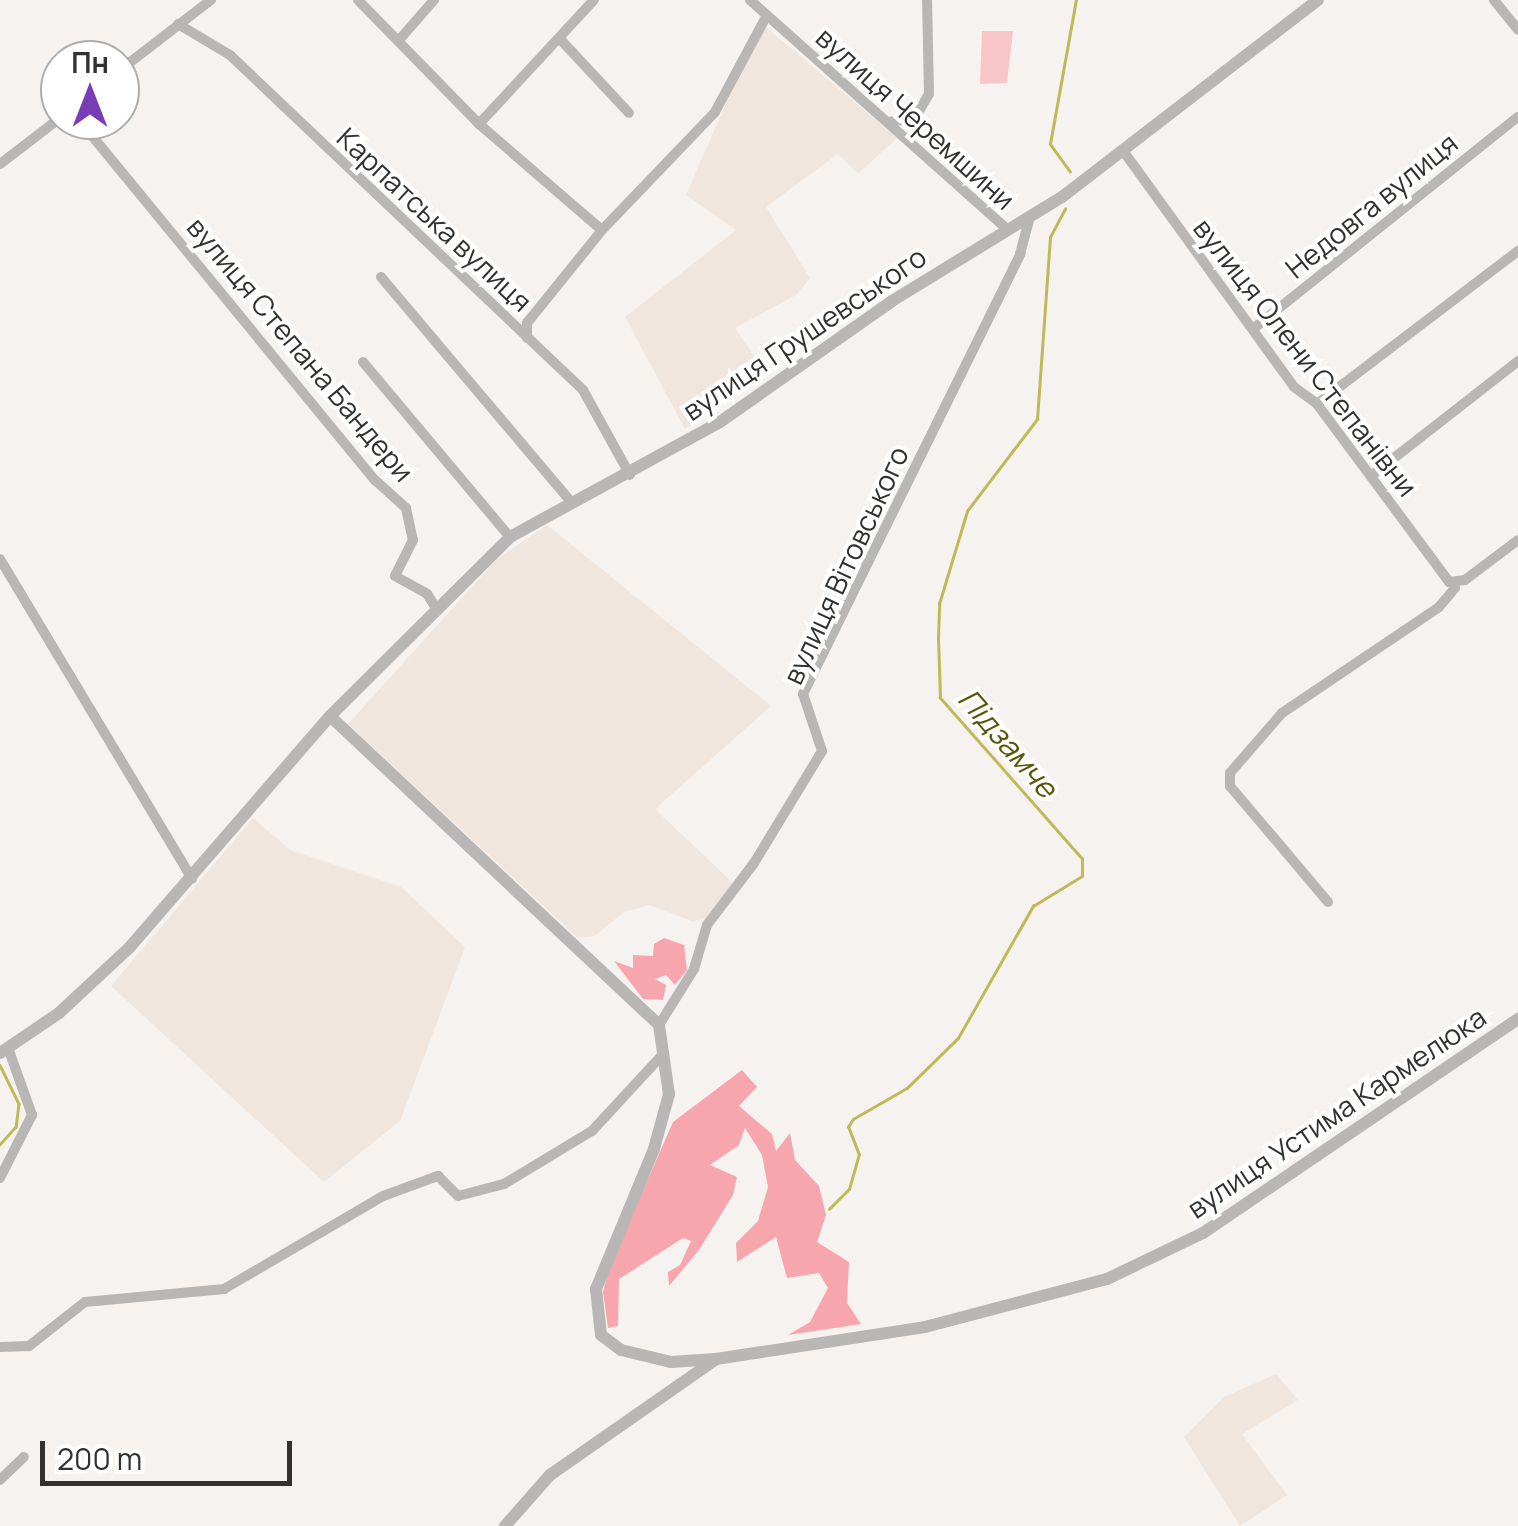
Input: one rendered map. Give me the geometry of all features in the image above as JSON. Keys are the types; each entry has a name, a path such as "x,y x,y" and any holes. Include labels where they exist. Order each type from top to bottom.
{"street":[{"path":"140,54 211,0"},
{"path":"358,0 479,124 602,230"},
{"path":"400,39 434,0"},
{"path":"479,124 594,0"},
{"name":"вулиця Черемшини","path":"750,0 1008,230"},
{"path":"912,144 915,118 929,94 927,0"},
{"path":"1494,0 1518,30"},
{"name":"вулиця Грушевського","path":"4,1050 91,985 192,878 330,716 510,537 570,502 630,475 1030,217 1124,152 1309,2"},
{"path":"527,338 527,323 602,230 715,112 767,16"},
{"name":"Карпатська вулиця","path":"178,24 230,55 583,390 630,475"},
{"path":"560,39 629,113"},
{"name":"Недовга вулиця","path":"1253,329 1518,117"},
{"path":"888,122 915,118"},
{"path":"0,164 40,133"},
{"name":"вулиця Степана Бандери","path":"96,140 376,480 406,508 413,540 395,576 427,594 436,608"},
{"name":"вулиця Олени Степанівни","path":"1124,152 1294,387 1317,404 1456,586"},
{"name":"вулиця Вітовського","path":"659,1026 694,969 707,924 754,862 822,751 803,694 1020,254 1030,217"},
{"path":"1317,404 1518,251"},
{"path":"381,277 570,502"},
{"path":"1371,476 1518,361"},
{"path":"362,362 510,537"},
{"path":"1328,902 1230,786 1230,773 1282,713 1439,607 1456,586 1518,540"},
{"path":"0,559 192,878"},
{"path":"0,1347 28,1346 85,1302 224,1289 383,1196 438,1176 458,1196 504,1184 592,1131 663,1054 659,1026 330,716"},
{"name":"вулиця Устима Кармелюка","path":"663,1054 669,1094 654,1149 596,1288 600,1334 621,1350 671,1362 716,1360 925,1327 1108,1279 1203,1234 1518,1019"},
{"path":"0,1178 32,1115 4,1050"},
{"path":"506,1526 550,1475 716,1360"},
{"path":"0,1480 24,1458"}],"shaded area":[{"path":"761,23 897,138 858,174 838,154 766,207 810,278 796,295 735,328 764,371 685,429 625,317 736,230 686,195"},
{"path":"982,31 1013,31 1007,83 980,84"},
{"path":"547,525 771,706 655,809 733,883 705,919 692,921 649,905 624,912 595,936 578,938 348,724 497,559"},
{"path":"253,818 290,850 401,887 465,947 400,1121 324,1182 111,986"},
{"path":"664,938 684,945 687,970 675,985 666,975 655,979 666,985 663,1000 643,999 614,961 633,968 633,955 653,956 654,944"},
{"path":"742,1070 757,1087 739,1106 772,1134 776,1151 790,1133 795,1160 819,1186 826,1215 817,1242 849,1262 847,1303 861,1324 788,1335 810,1322 828,1288 819,1273 787,1278 776,1237 737,1262 736,1243 758,1221 768,1187 762,1155 745,1128 739,1145 710,1165 737,1177 733,1195 699,1250 669,1286 668,1272 680,1265 691,1241 683,1238 619,1279 618,1326 608,1328 603,1292 610,1266 673,1122"},
{"path":"1276,1374 1298,1400 1242,1434 1287,1495 1240,1526 1184,1437 1224,1397"}],"waterway":[{"name":"Підзамче","path":"1070,172 1050,144 1076,0"},
{"name":"Підзамче","path":"829,1209 849,1189 859,1155 848,1127 853,1119 907,1088 958,1038 1033,906 1082,876 1082,859 940,698 938,638 939,604 967,511 1037,419 1050,237 1065,209"},
{"path":"0,1065 19,1104 16,1127 0,1145"}]}
